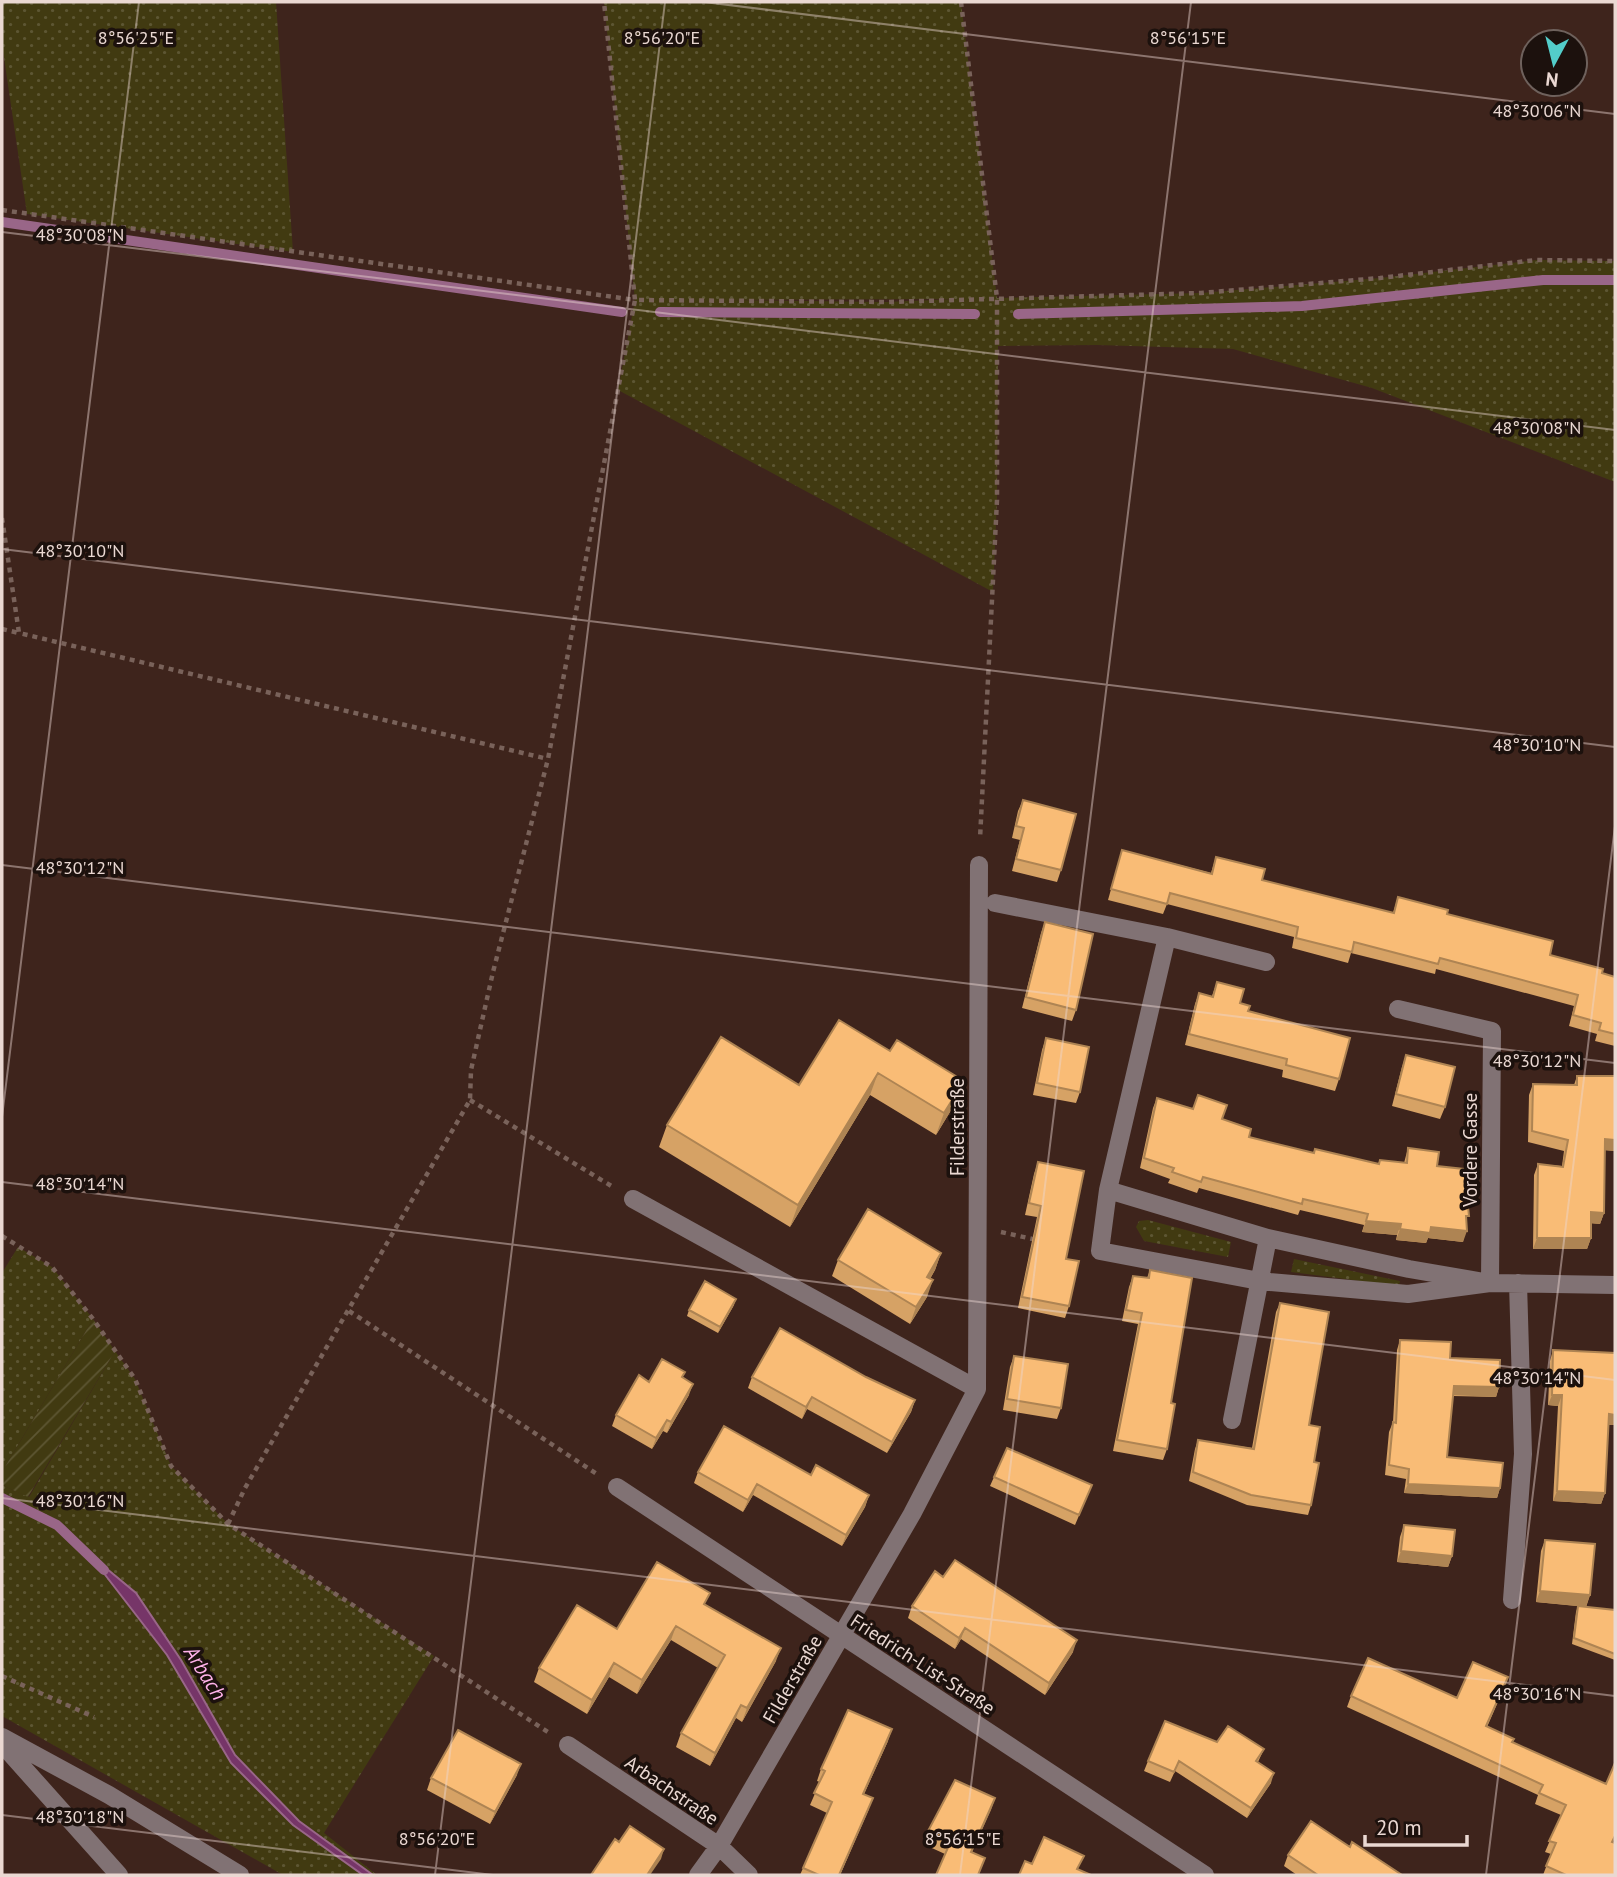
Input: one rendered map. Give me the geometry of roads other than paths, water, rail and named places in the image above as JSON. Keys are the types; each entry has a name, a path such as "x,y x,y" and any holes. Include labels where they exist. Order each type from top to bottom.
{"street":[{"name":"Filderstraße","path":"698,1875 719,1846 912,1514 977,1389 979,865"},
{"path":"995,903 1167,937 1266,962"},
{"path":"1167,937 1108,1189 1100,1251 1259,1282 1408,1294 1490,1283 1615,1285"},
{"name":"Vordere Gasse","path":"1398,1009 1492,1031 1490,1283"},
{"path":"1108,1189 1268,1238 1490,1283"},
{"path":"634,1199 977,1389"},
{"path":"1232,1420 1268,1238"},
{"path":"1512,1600 1523,1454 1518,1283"},
{"name":"Friedrich-List-Straße","path":"617,1487 1205,1875"},
{"path":"2,1737 108,1795 240,1875"},
{"path":"2,1744 118,1875"},
{"name":"Arbachstraße","path":"568,1745 719,1846 749,1875"}],"waterway":[{"path":"2,222 622,312"},
{"path":"1018,314 1302,306 1543,280 1615,280"},
{"path":"660,312 975,314"},
{"name":"Arbach","path":"2,1498 57,1525 104,1570"}]}
